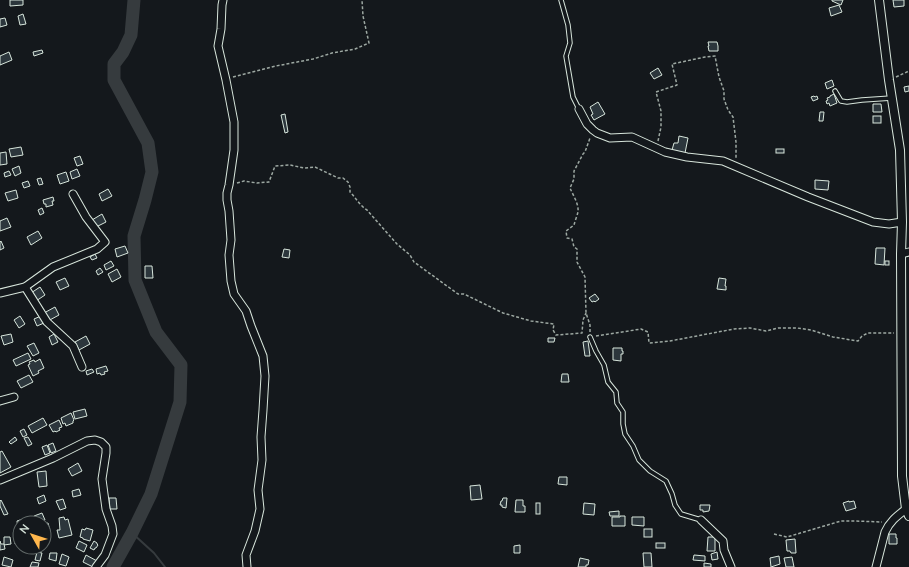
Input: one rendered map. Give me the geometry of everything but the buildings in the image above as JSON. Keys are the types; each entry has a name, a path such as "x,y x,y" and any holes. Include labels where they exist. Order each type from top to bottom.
{"street":[{"path":"223,0 218,46 234,122 234,150 227,193 231,240 229,256 231,282 234,294 246,311 262,356 264,376 261,437 262,460 258,490 260,509 246,555 246,567"},
{"path":"876,567 885,532 890,523 896,517 908,513 906,490 902,476 901,333 905,253 902,222 900,150 879,0"},
{"path":"579,109 587,124 596,133 610,138 632,138 665,152 687,157 723,161 808,197 873,222 889,224 902,222"},
{"path":"0,294 25,287 54,267 97,249 105,242 86,217 73,194"},
{"path":"25,287 48,322 73,346 82,367"},
{"path":"0,401 14,397"},
{"path":"0,480 53,458 87,441 95,440 101,442 106,447 102,480 106,509 113,534 105,555 96,567"},
{"path":"701,520 723,541 724,550 731,567"}],"lane":[{"path":"561,0 568,25 570,43 566,56 573,97 579,109"},
{"path":"835,91 841,101 847,102 892,98"},
{"path":"590,337 604,365 608,382 616,392 617,403 623,412 625,434 636,452 638,460 650,471 666,481 675,505 681,514 701,520"}],"path":[{"path":"226,80 332,53 355,49 369,43 363,16 362,0"},
{"path":"656,148 661,127 661,111 656,92 677,85 672,64 714,56 718,77 724,91 724,99 728,110 733,117 737,167"},
{"path":"889,80 909,71"},
{"path":"593,130 585,152 574,171 574,179 570,188 578,205 578,211 574,225 566,231 568,238 572,239 574,247 577,249 577,262 585,277 586,313 590,326 590,337 641,329 648,332 648,343 670,341 734,329 750,328 766,331 778,328 797,328 811,330 833,337 858,341 862,336 868,333 901,333"},
{"path":"229,185 244,181 257,183 269,182 275,166 290,165 304,168 314,167 338,178 344,178 348,182 350,192 362,207 368,210 414,262 458,294 464,294 502,313 530,321 554,324 553,330 556,335 582,333 583,320 586,313"},
{"path":"774,534 786,537 841,521 890,523"}],"waterway":[{"path":"113,567 151,494 180,402 181,365 156,332 135,280 134,236 152,172 148,143 114,80 114,64 123,52 131,35 134,0"},
{"path":"132,533 154,553 165,567"}]}
